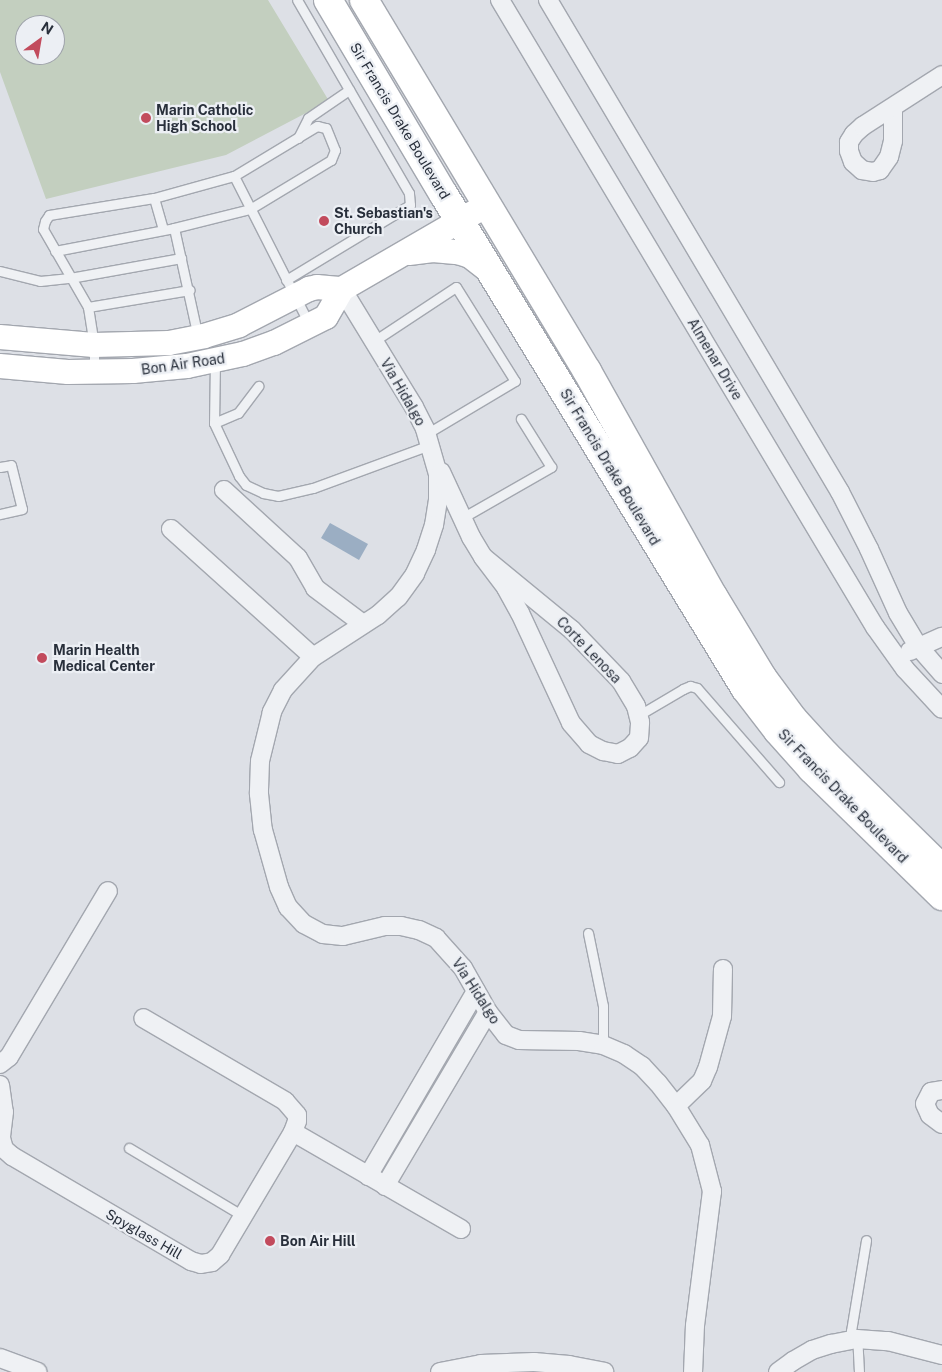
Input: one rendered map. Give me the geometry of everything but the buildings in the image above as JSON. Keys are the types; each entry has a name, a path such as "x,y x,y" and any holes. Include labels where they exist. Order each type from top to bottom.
{"main road":[{"name":"Sir Francis Drake Boulevard","path":"328,0 492,274 745,688 778,731 812,769 942,896"},
{"name":"Sir Francis Drake Boulevard","path":"364,0 587,371 713,596 762,677 793,719 826,755 942,869"},
{"name":"Bon Air Road","path":"0,366 50,371 151,370 215,361 274,343 326,317 342,289 487,205"},
{"path":"402,254 433,250 458,252 480,262 492,274"},
{"name":"Bon Air Road","path":"0,337 94,345 151,344 198,337 239,325 290,289 317,287 342,289"}],"street":[{"name":"Almenar Drive","path":"500,0 870,618 897,658 942,709"},
{"path":"548,0 844,499 870,549 898,613 918,646 942,674"},
{"path":"893,108 942,75"},
{"name":"Via Hidalgo","path":"342,289 414,407 430,444 438,474 438,500 434,525 426,550 415,574 398,597 378,615 313,658 283,690 272,712 260,761 259,794 263,830 279,887 288,907 304,924 323,934 343,936 385,926 401,926 419,930 436,938 450,951 488,1012 506,1035 519,1040 579,1041 603,1045 624,1054 642,1066 676,1106 700,1145 712,1191 694,1333 694,1372"},
{"name":"Corte Lenosa","path":"430,444 462,518 483,556 520,613 566,714 583,738 596,748 610,754 625,752 638,738 640,730 639,715 621,681 596,653 544,606 483,556"},
{"path":"224,490 298,558 315,588 363,624"},
{"path":"171,529 313,658"},
{"path":"897,658 918,646 942,637"},
{"path":"0,1064 9,1057 108,891"},
{"path":"676,1106 702,1081 708,1067 722,1016 723,969"},
{"path":"368,1176 476,991"},
{"path":"385,1186 488,1012"},
{"path":"143,1018 285,1101 296,1114 297,1121 293,1132 461,1230"},
{"name":"Spyglass Hill","path":"0,1085 4,1112 1,1138 4,1149 12,1156 190,1261 206,1264 216,1259 293,1132"},
{"path":"942,1090 931,1092 926,1104 930,1115 942,1124"},
{"path":"778,1372 793,1360 812,1350 857,1339 888,1341 942,1354"},
{"path":"0,1358 38,1372"},
{"path":"440,1372 481,1364 534,1362 569,1365 604,1372"}],"lane":[{"path":"290,289 410,205 409,193 297,0"},
{"path":"298,139 308,118 349,90"},
{"path":"55,251 174,228 250,209 331,160 335,150 326,128 317,126 234,176 154,198 49,215 43,229 55,251 70,278 88,307 94,345 94,372"},
{"path":"234,176 310,326"},
{"path":"154,198 163,230"},
{"path":"174,228 190,290 198,337"},
{"path":"0,271 40,281 70,278 181,258"},
{"path":"215,361 214,423 246,485 263,493 278,496 313,488 430,444 514,381 456,287 374,341"},
{"path":"88,307 190,290"},
{"path":"214,423 238,413 258,386"},
{"path":"462,518 551,467 521,419"},
{"path":"0,467 11,465 22,509 0,514"},
{"path":"639,715 683,689 690,686 697,688 779,782"},
{"path":"588,933 603,1006 603,1045"},
{"path":"129,1148 243,1216"},
{"path":"859,1372 857,1339 851,1331 866,1240"}],"green space":[{"name":"Marin Catholic High School","path":"0,0 268,0 329,101 226,155 46,199 0,72"}],"water":[{"path":"330,523 368,544 359,560 321,538"}],"place":[{"name":"Marin Catholic High School","path":"146,118"},
{"name":"St. Sebastian's Church","path":"324,221"},
{"name":"Marin Health Medical Center","path":"42,658"},
{"name":"Bon Air Hill","path":"270,1241"}]}
